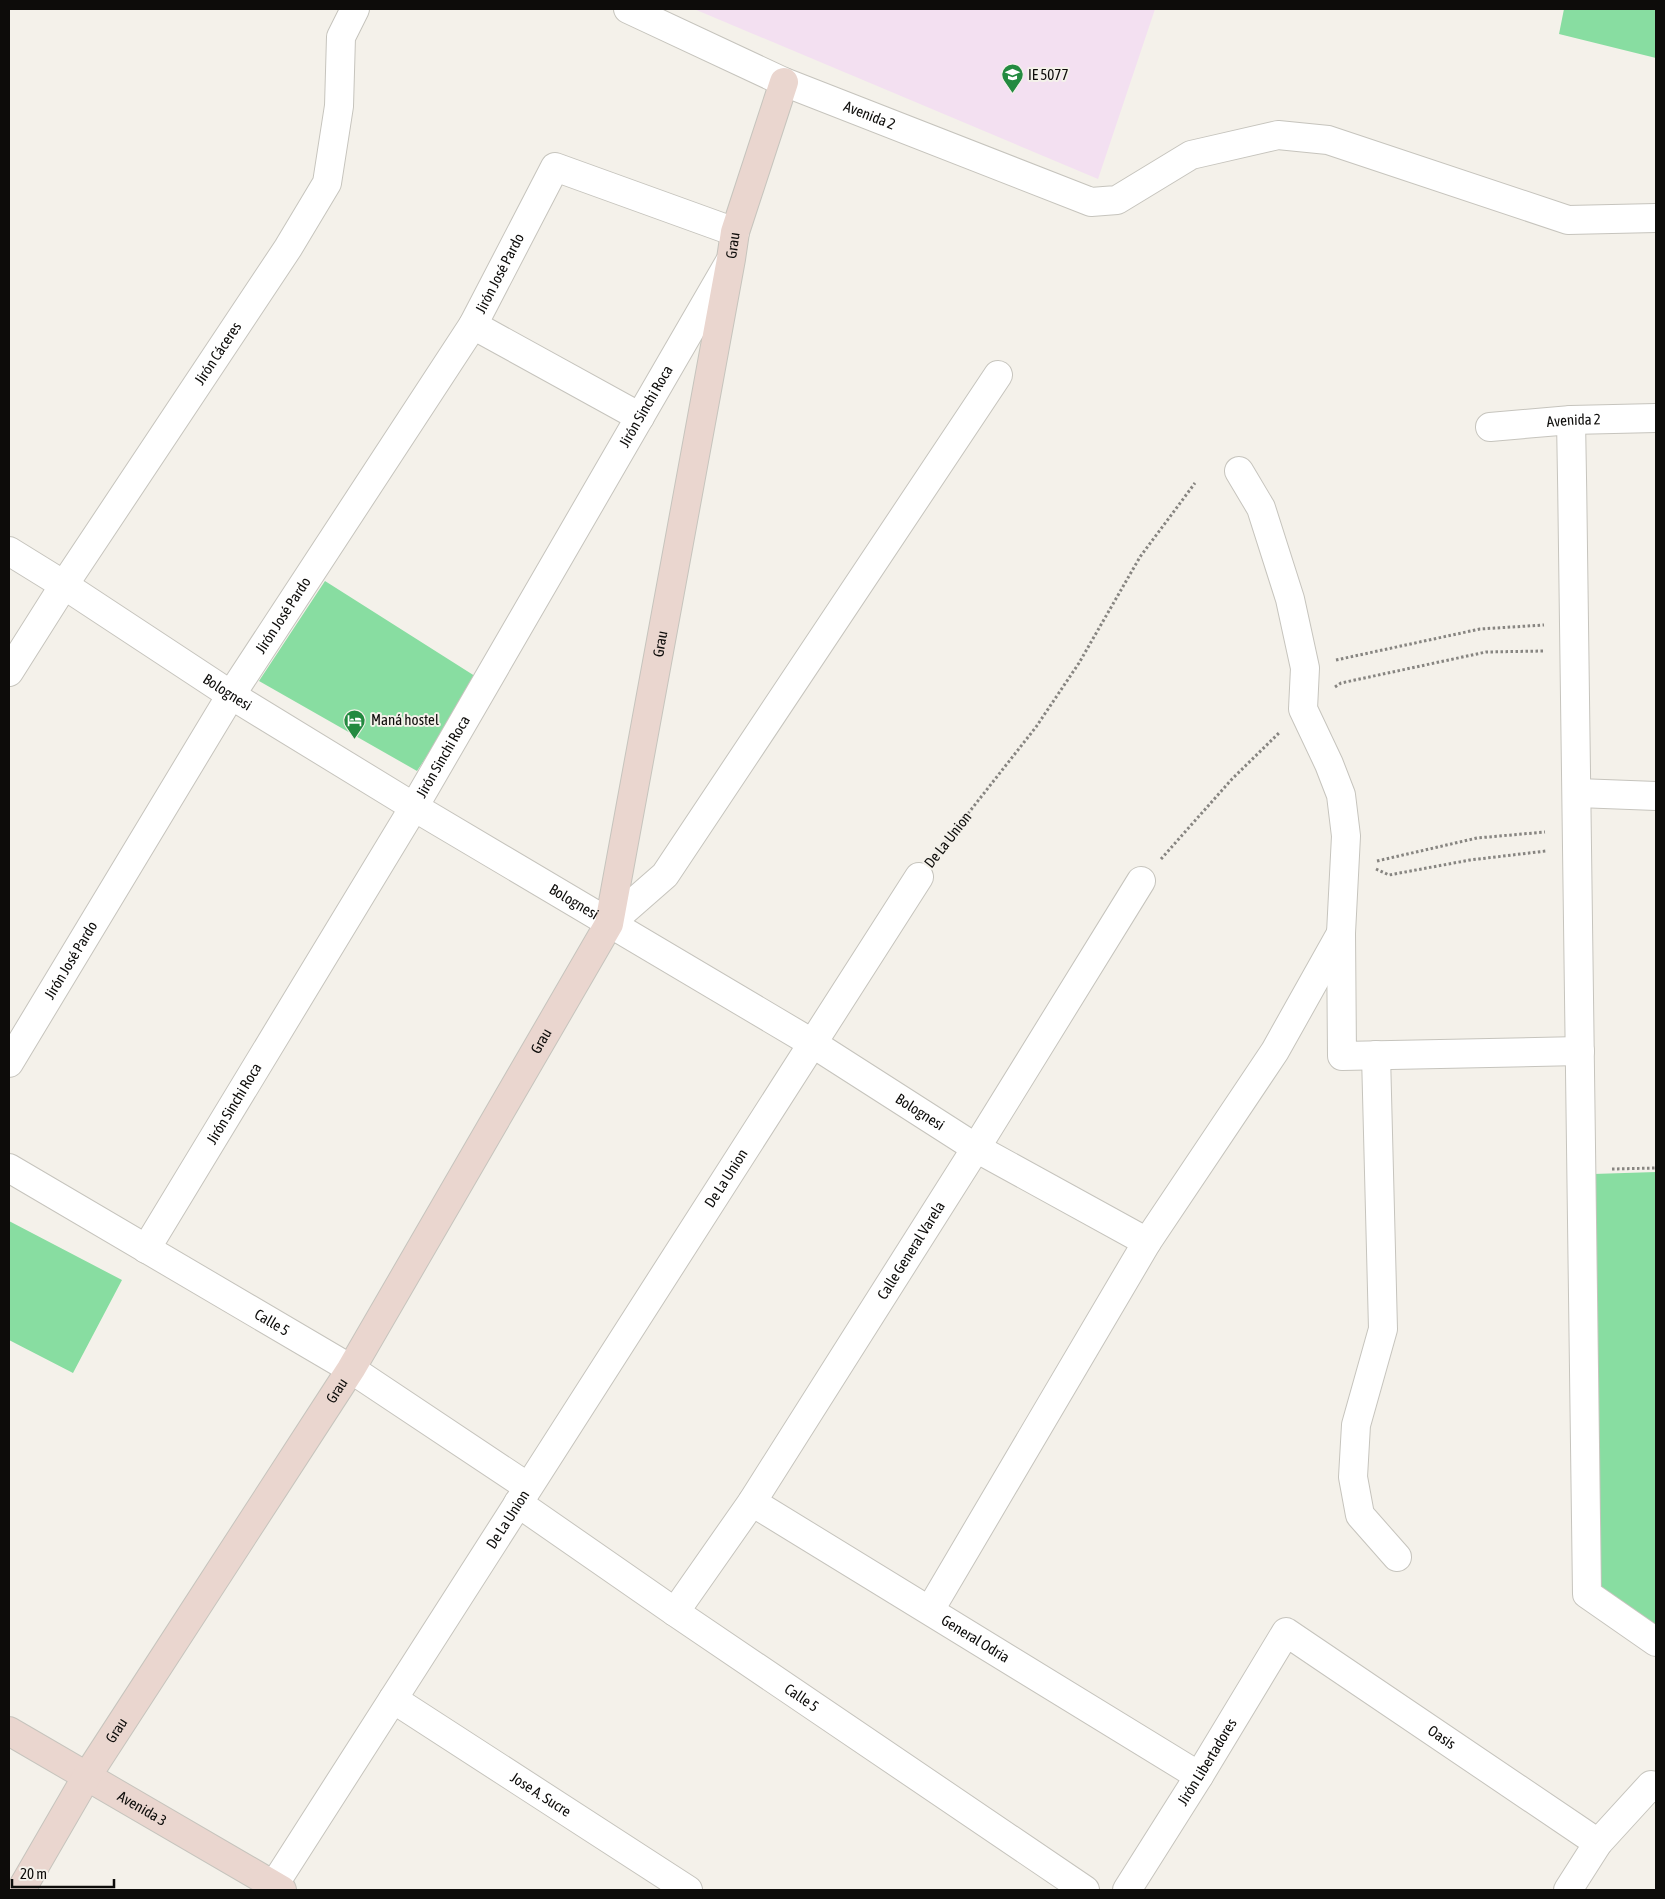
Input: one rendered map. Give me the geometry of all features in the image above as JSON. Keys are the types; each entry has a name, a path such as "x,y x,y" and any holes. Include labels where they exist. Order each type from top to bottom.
{"street":[{"name":"Jirón Cáceres","path":"9,672 64,585 288,248 327,184 340,106 341,37 355,9"},
{"name":"Avenida 2","path":"628,9 784,82 1090,202 1117,200 1191,155 1278,135 1328,140 1568,220 1656,218"},
{"name":"Grau","path":"21,1890 87,1776 351,1369 609,924 732,259 735,232 784,82"},
{"name":"Jirón José Pardo","path":"9,1063 231,695 473,325 555,167 735,232"},
{"name":"Jirón Sinchi Roca","path":"146,1249 414,807 732,259"},
{"path":"473,325 640,417"},
{"path":"609,924 665,874 998,375"},
{"name":"Avenida 2","path":"1490,427 1571,420 1656,418"},
{"path":"1571,420 1578,794 1587,1594 1656,1642"},
{"path":"1239,471 1261,508 1290,599 1305,668 1303,708 1330,764 1341,795 1346,836 1354,862 1341,933 1342,1056 1580,1051"},
{"name":"Bolognesi","path":"9,551 231,695 414,807 812,1043 976,1148 1147,1242"},
{"path":"1578,794 1656,796"},
{"name":"De La Union","path":"278,1888 393,1699 919,877"},
{"name":"Calle General Varela","path":"675,1612 752,1502 976,1148 1141,881"},
{"path":"930,1610 1147,1242 1275,1051 1341,933"},
{"path":"1376,1055 1384,1329 1356,1424 1353,1476 1360,1515 1397,1557"},
{"name":"Calle 5","path":"9,1168 351,1369 523,1495 675,1612 1084,1890"},
{"name":"General Odria","path":"752,1502 1200,1776"},
{"name":"Jirón Libertadores","path":"1127,1890 1200,1776 1286,1632"},
{"name":"Oasis","path":"1286,1632 1598,1843"},
{"name":"Jose A. Sucre","path":"393,1699 688,1890"},
{"name":"Avenida 3","path":"9,1731 278,1888"},
{"path":"1568,1890 1598,1843 1654,1786"}],"path":[{"name":"De La Union","path":"919,877 1036,727 1078,663 1140,556 1195,484"},
{"path":"1305,668 1480,630 1575,622"},
{"path":"1141,881 1232,779 1303,708 1341,683 1486,652 1576,650"},
{"path":"1354,862 1477,838 1578,838"},
{"path":"1354,862 1388,875 1578,838"},
{"path":"1581,1170 1656,1168"}],"shaded area":[{"name":"IE 5077","path":"694,9 1155,9 1098,179"}],"green space":[{"path":"1564,9 1656,9 1656,58 1559,34"},
{"path":"325,581 478,678 417,771 259,681"},
{"path":"1656,1172 1656,1628 1601,1592 1598,1585 1593,1174"},
{"path":"9,1221 122,1280 73,1373 9,1340"}],"place":[{"name":"IE 5077","path":"1012,94"},
{"name":"Maná hostel","path":"355,739"}]}
